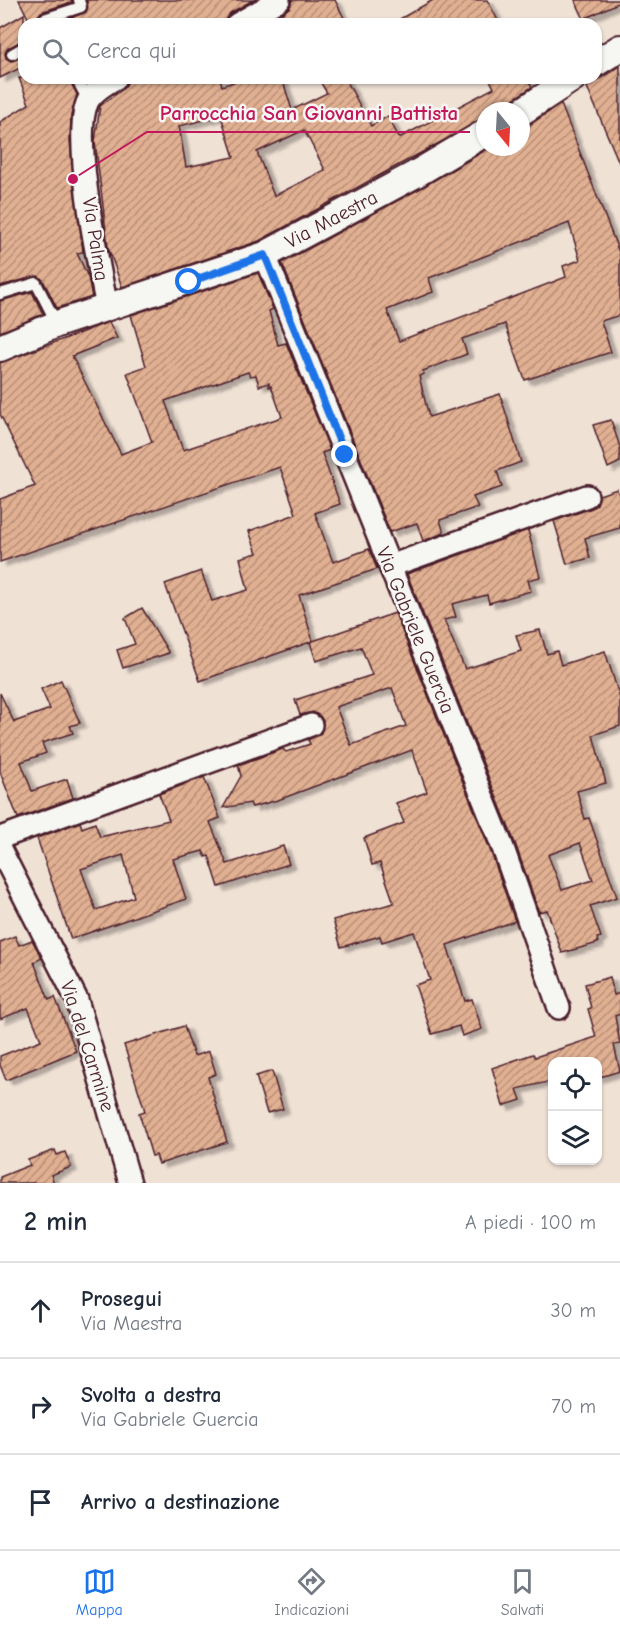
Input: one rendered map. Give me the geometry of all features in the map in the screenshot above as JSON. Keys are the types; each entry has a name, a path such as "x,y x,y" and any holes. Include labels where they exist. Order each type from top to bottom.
{"street":[{"path":"248,18 279,0"},
{"path":"602,59 620,48"},
{"path":"88,100 109,84"},
{"path":"530,106 564,84"},
{"name":"Via Palma","path":"88,100 84,119 84,162 94,246 107,307"},
{"name":"Via Maestra","path":"0,348 57,324 265,255 414,175 476,138"},
{"name":"Via Gabriele Guercia","path":"265,255 503,848 559,1008"},
{"path":"390,566 587,496"},
{"path":"0,838 311,725"},
{"name":"Via del Carmine","path":"0,849 77,1000 130,1183"}],"lane":[{"path":"47,18 81,7 79,0"},
{"path":"12,54 18,50"},
{"path":"79,84 88,100"},
{"path":"0,294 36,284 57,324"}],"building":[{"path":"19,0 72,0 72,2 41,12 37,18 28,18"},
{"path":"87,0 253,0 230,13 227,18 70,18 86,12"},
{"path":"292,0 335,0 344,18 285,18 282,13 290,7"},
{"path":"433,0 487,0 497,18 402,18"},
{"path":"575,0 620,0 620,2 584,18"},
{"path":"24,14 24,18 18,18 18,43 8,48 5,53 6,58 11,61 18,58 18,69 0,78 0,28"},
{"path":"620,66 620,165 587,87 592,84 602,84 602,77"},
{"path":"21,84 72,84 77,95 71,115 70,141 83,252 77,253 88,277 92,297 57,308 43,280 38,276 0,286 0,122 29,104"},
{"path":"126,84 222,84 222,86 228,84 284,84 292,110 327,93 322,84 348,84 371,126 388,116 399,138 494,88 492,84 530,84 532,87 511,102 476,102 476,123 259,241 122,287 108,247 95,141 100,106 123,89","holes":["221,116 234,157 186,167 179,126","304,130 325,170 274,196 257,152"]},
{"path":"561,104 620,255 620,315 601,321 611,352 525,380 505,324 462,339 467,354 423,371 424,374 419,376 429,417 500,394 521,462 497,471 502,487 473,497 478,507 440,520 444,533 423,541 417,523 390,532 282,263 476,156 530,156 530,124","holes":["569,223 580,260 563,266 566,277 399,341 387,310 433,292 429,278"]},
{"path":"258,273 273,309 269,311 278,345 286,343 330,450 322,453 340,504 315,513 333,562 369,549 377,569 299,595 313,641 200,681 165,584 201,571 212,601 248,590 240,558 257,553 249,531 296,514 280,467 0,562 0,499 35,486 0,414 0,363 109,322 117,338 72,356 121,454 152,442 127,373 146,366 131,315","holes":["248,372 250,376 256,375 259,386 269,383 282,417 183,450 165,401"]},
{"path":"32,292 43,314 0,332 0,301"},
{"path":"611,420 620,447 620,462 608,468 593,425"},
{"path":"617,489 620,498 620,528 585,538 590,558 567,564 554,521 592,508 597,504 599,495"},
{"path":"528,530 540,577 528,580 531,591 489,603 487,595 452,604 456,617 444,620 465,669 521,651 516,635 540,630 547,654 557,651 561,665 605,651 620,698 620,726 593,735 606,783 577,791 585,819 589,818 617,897 590,906 601,937 597,938 598,943 562,953 547,910 539,912 515,843 407,574","holes":["580,843 593,880 562,890 548,855"]},
{"path":"142,608 169,653 123,668 117,650 135,644 125,618"},
{"path":"395,613 491,852 515,921 447,945 465,1001 472,999 482,1029 462,1036 459,1026 432,1034 415,985 430,980 414,932 382,942 380,936 341,947 333,920 394,903 380,863 372,865 364,838 404,823 396,803 427,792 412,750 278,800 252,807 250,803 223,808 241,776 238,765 283,749 286,752 310,744 308,740 321,733 323,721 320,716 313,712 300,715 295,700 372,675 361,647 316,661 310,642","holes":["392,688 406,726 351,745 336,707"]},
{"path":"61,680 80,723 70,726 73,733 42,743 46,753 21,762 32,791 67,779 73,798 18,818 0,772 0,693 14,722 50,709 41,689"},
{"path":"204,777 220,818 210,822 227,864 283,846 289,864 219,887 209,856 206,857 203,851 173,859 186,899 71,939 37,838 80,822 82,828 95,823 100,837 169,820 159,794","holes":["123,855 134,897 96,910 81,869"]},
{"path":"15,936 19,945 32,940 42,958 34,962 49,1000 55,997 76,1051 6,1080 0,1065 0,1056 41,1040 28,1008 0,1019 0,942"},
{"path":"610,977 614,995 620,993 620,1014 615,1016 620,1044 614,1045 620,1071 602,1076 602,1057 548,1057 548,1082 517,1089 521,1100 503,1106 492,1068 596,1037 588,1009 591,1008 585,984"},
{"path":"184,1026 194,1056 209,1051 216,1074 208,1077 227,1142 159,1164 156,1155 152,1156 139,1113 145,1111 124,1045"},
{"path":"272,1071 283,1109 267,1113 256,1076"},
{"path":"55,1150 57,1155 65,1152 71,1167 51,1175 54,1183 0,1183 0,1177 30,1165 28,1160"}],"place":[{"name":"Parrocchia San Giovanni Battista","path":"73,179"}],"route":[{"path":"189,282 265,255 345,455"}]}
